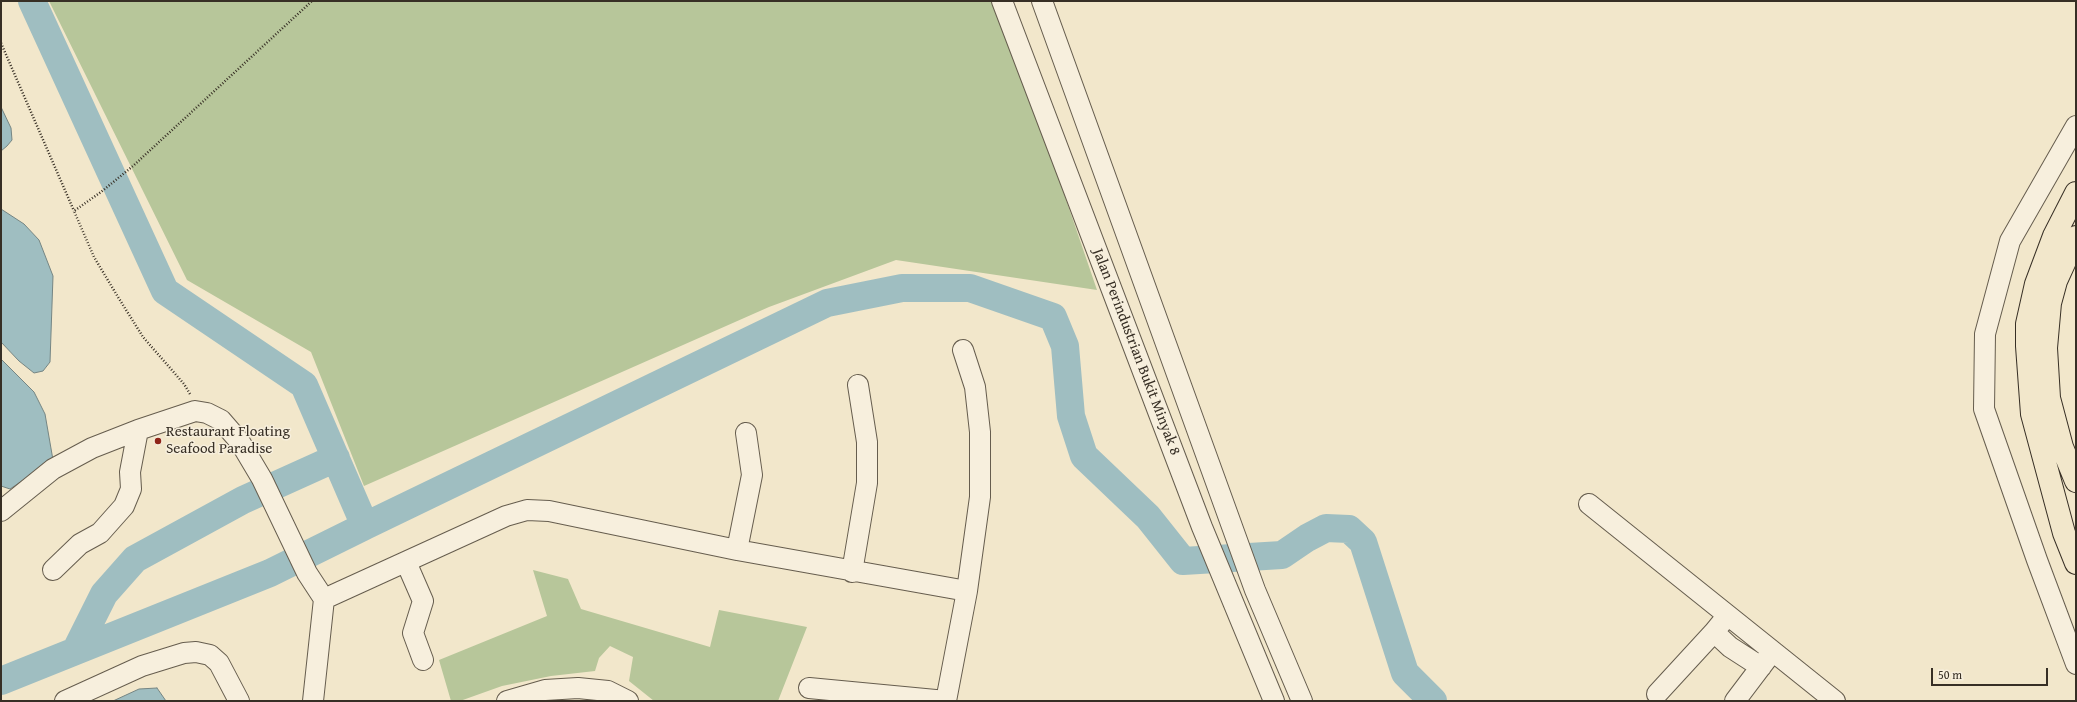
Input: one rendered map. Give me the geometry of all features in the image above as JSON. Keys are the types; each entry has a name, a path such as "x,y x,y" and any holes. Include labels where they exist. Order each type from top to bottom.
{"highway":[{"path":"2076,193 2054,236 2036,284 2029,310 2027,346 2032,414 2064,533 2076,563"},
{"path":"2076,237 2059,276 2050,303 2046,348 2049,398 2062,447 2076,481"}],"street":[{"name":"Jalan Perindustrian Bukit Minyak 8","path":"1042,1 1255,590 1302,701"},
{"name":"Jalan Perindustrian Bukit Minyak 8","path":"1007,3 1202,527 1274,701"},
{"path":"2076,126 2010,241 1985,334 1984,409 2037,560 2076,664"},
{"path":"809,688 946,701 967,592 980,497 980,432 975,387 963,350"},
{"path":"852,572 867,483 867,442 858,385"},
{"path":"1,511 53,469 92,448 138,430 195,411 207,413 221,420 240,442 262,479 308,573 324,599 313,701"},
{"path":"53,570 80,544 100,533 124,506 130,489 130,472 138,430"},
{"path":"737,550 752,475 746,433"},
{"path":"1589,504 1835,701"},
{"path":"324,599 506,516 527,510 556,513 737,550 967,592"},
{"path":"406,562 423,601 413,633 423,660"},
{"path":"1657,694 1728,615"},
{"path":"1714,632 1730,647 1761,667"},
{"path":"1735,701 1773,651"},
{"path":"65,701 142,666 184,653 196,652 210,656 219,663 239,701"},
{"path":"507,701 545,690 578,688 608,691 628,701"}],"path":[{"path":"74,211 101,192 133,166 312,1"},
{"path":"1,43 94,257 143,337 184,384 191,397 195,411"}],"green space":[{"path":"49,1 998,1 1097,290 896,260 769,307 364,486 311,352 187,280"},
{"path":"533,570 568,579 581,609 710,647 719,610 807,627 778,701 654,701 629,681 633,657 610,646 599,658 595,671 551,676 502,686 460,701 451,701 439,660 547,616"}],"water":[{"path":"1,107 11,128 12,140 1,151"},
{"path":"1,209 24,224 39,240 53,276 50,362 43,371 34,373 19,361 1,342"},
{"path":"1,359 34,392 45,414 53,460 10,489 1,486"},
{"path":"157,688 166,701 113,701 139,689"}],"waterway":[{"path":"1,681 270,573 365,526 304,385 165,291 32,1"},
{"path":"365,526 827,303 902,288 970,288 1053,317 1065,346 1071,416 1084,456 1148,517 1183,561 1282,555 1307,538 1326,528 1349,529 1363,542 1405,673 1433,701"},
{"path":"76,650 104,594 135,559 243,500 336,458"}],"place":[{"name":"Restaurant Floating Seafood Paradise","path":"158,441"}]}
